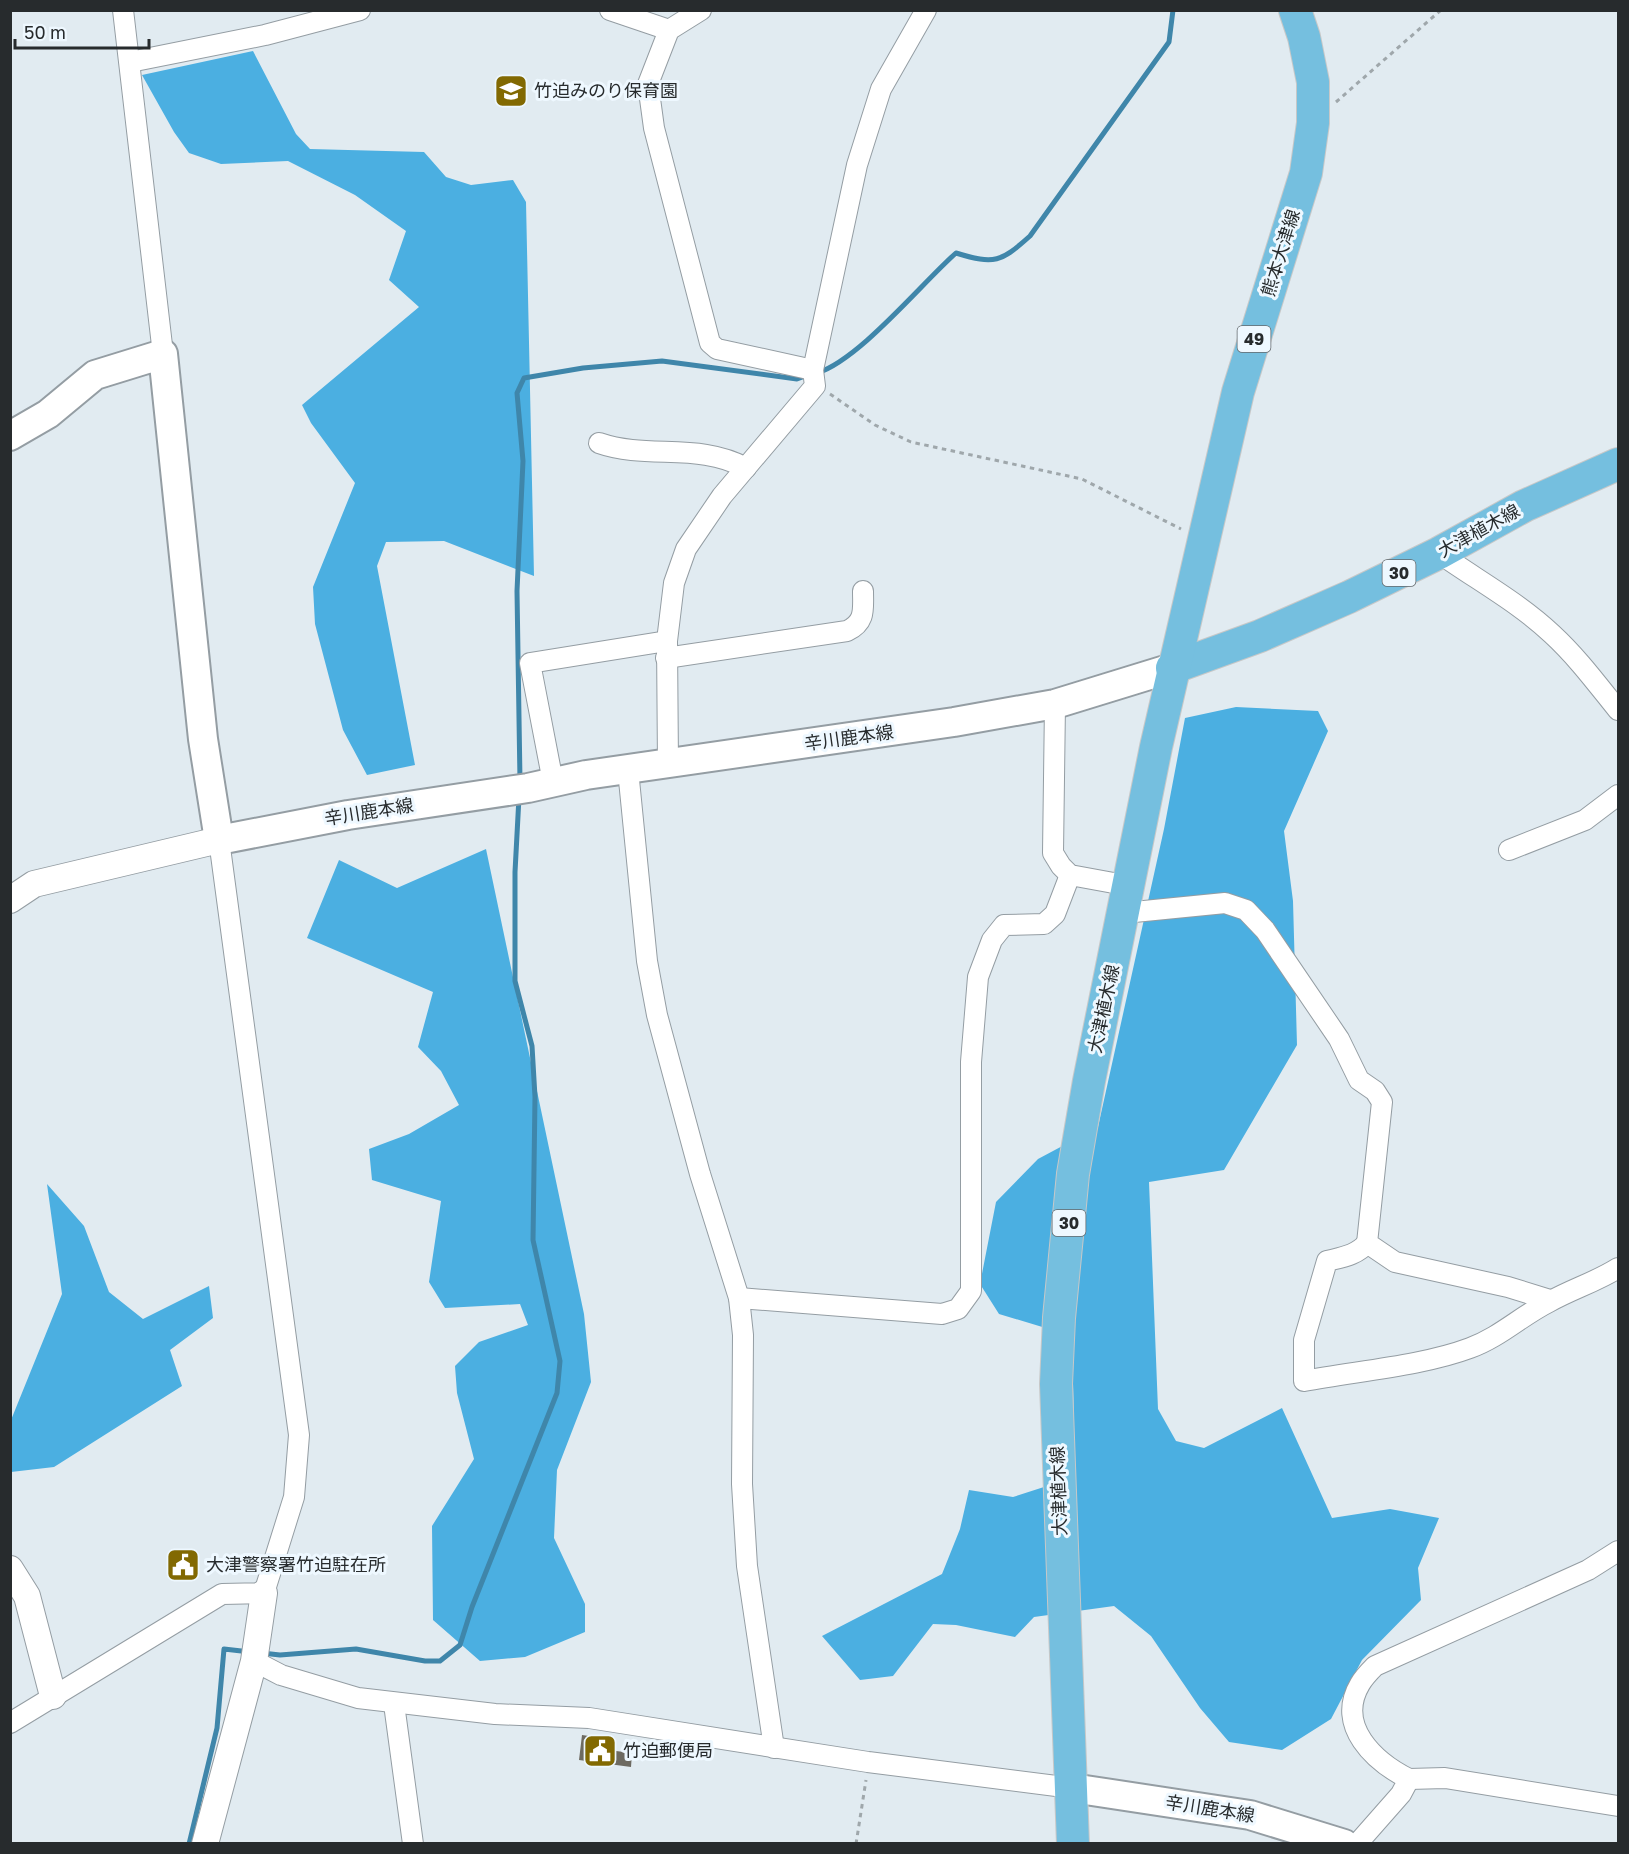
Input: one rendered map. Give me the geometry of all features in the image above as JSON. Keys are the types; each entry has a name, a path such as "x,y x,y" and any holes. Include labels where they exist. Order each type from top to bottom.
{"main road":[{"name":"熊本大津線","path":"1172,668 1238,392 1306,173 1313,123 1313,82 1304,37 1295,10"},
{"path":"10,436 48,414 95,375 163,354 203,739 219,840"},
{"name":"大津植木線","path":"1073,1844 1056,1396 1059,1318 1074,1174 1089,1081 1172,668 1260,636 1439,553 1524,506 1618,464"},
{"name":"辛川鹿本線","path":"219,840 348,815 628,770 954,722 1055,704 1172,668"},
{"name":"辛川鹿本線","path":"1072,1788 1250,1815 1344,1844"}],"street":[{"path":"123,10 163,354"},
{"path":"130,62 264,35 360,10"},
{"path":"610,10 669,30"},
{"path":"701,10 669,30 648,84 654,128 710,343 717,349 813,370"},
{"path":"668,765 666,649 674,582 686,549 722,496 815,386 813,370 860,154 881,89 926,10"},
{"path":"599,443 622,450 718,455 746,468"},
{"path":"1439,553 1525,611 1551,633 1577,659 1618,710"},
{"path":"530,787 530,663 847,631 858,626 863,617 863,591"},
{"path":"1055,704 1053,853 1061,866 1070,875 1127,899 1225,903 1246,910 1265,930 1339,1039 1359,1080 1375,1091 1382,1102 1367,1243 1361,1250 1328,1261 1304,1340 1304,1381 1440,1356 1469,1348 1502,1334 1550,1300 1599,1280 1618,1268"},
{"path":"628,770 647,961 657,1015 700,1174 739,1298 743,1335 742,1484 747,1566 774,1748"},
{"path":"1509,850 1585,820 1618,795"},
{"path":"10,900 34,884 219,840 299,1435 294,1497 264,1593 255,1653 205,1844"},
{"path":"739,1298 942,1314 958,1309 970,1291 971,1062 978,977 992,940 1004,925 1044,924 1055,914 1070,875"},
{"path":"1367,1243 1395,1262 1508,1287 1550,1300"},
{"path":"1618,1551 1588,1569 1375,1666 1359,1685 1353,1710 1356,1733 1373,1755 1409,1779 1445,1778 1618,1806"},
{"path":"10,1569 27,1596 53,1696"},
{"path":"10,1723 222,1594 264,1593"},
{"path":"255,1653 281,1675 358,1698 394,1704 495,1714 589,1718 868,1762 1072,1788"},
{"path":"394,1704 413,1844"},
{"path":"1357,1844 1401,1794 1409,1779"}],"path":[{"path":"1313,123 1441,10"},
{"path":"813,370 830,394 875,425 912,442 1082,479 1202,540"},
{"path":"856,1844 868,1762"}],"shaded area":[{"path":"253,51 296,134 310,149 424,152 446,177 471,185 513,180 526,202 534,576 444,541 386,542 377,566 415,765 367,775 343,730 315,624 313,587 355,483 311,423 302,405 419,307 389,280 406,231 355,195 288,161 221,164 189,153 174,132 142,75"},
{"path":"1236,707 1318,711 1328,731 1284,831 1293,901 1297,1045 1224,1170 1149,1182 1158,1409 1176,1441 1204,1448 1282,1408 1332,1518 1390,1509 1439,1518 1418,1568 1421,1600 1362,1660 1331,1719 1282,1750 1229,1742 1200,1708 1151,1636 1114,1606 1034,1617 1015,1637 956,1625 933,1624 893,1676 860,1680 822,1636 942,1574 960,1529 969,1490 1013,1497 1075,1477 1072,1336 999,1314 980,1284 996,1202 1038,1159 1098,1127 1164,829 1185,718"},
{"path":"486,849 584,1314 591,1382 557,1470 554,1538 585,1604 585,1632 525,1657 480,1661 433,1620 432,1526 474,1459 457,1393 455,1366 479,1342 528,1325 520,1304 445,1308 429,1282 441,1201 372,1180 369,1149 409,1134 459,1105 441,1071 418,1047 433,992 307,938 339,860 397,888"},
{"path":"47,1184 84,1226 109,1292 143,1319 209,1286 213,1318 170,1350 182,1386 54,1467 11,1472 11,1420 62,1294"}],"building":[{"name":"竹迫郵便局","path":"582,1735 609,1739 608,1750 632,1753 631,1767 579,1760"}],"waterway":[{"path":"817,373 852,353 889,320 956,253 980,259 997,259 1012,251 1030,236 1169,42 1173,10"},
{"path":"520,781 517,591 523,461 517,393 524,378 583,368 662,361 797,379 808,375"},
{"path":"262,1653 280,1655 356,1649 425,1661 440,1661 460,1645 472,1607 557,1393 560,1361 533,1240 535,1097 532,1046 515,981 515,872 519,797"},
{"path":"189,1844 217,1728 224,1649 250,1652"}],"place":[{"name":"竹迫みのり保育園","path":"511,91"},
{"name":"大津警察署竹迫駐在所","path":"183,1565"},
{"name":"竹迫郵便局","path":"600,1751"}]}
